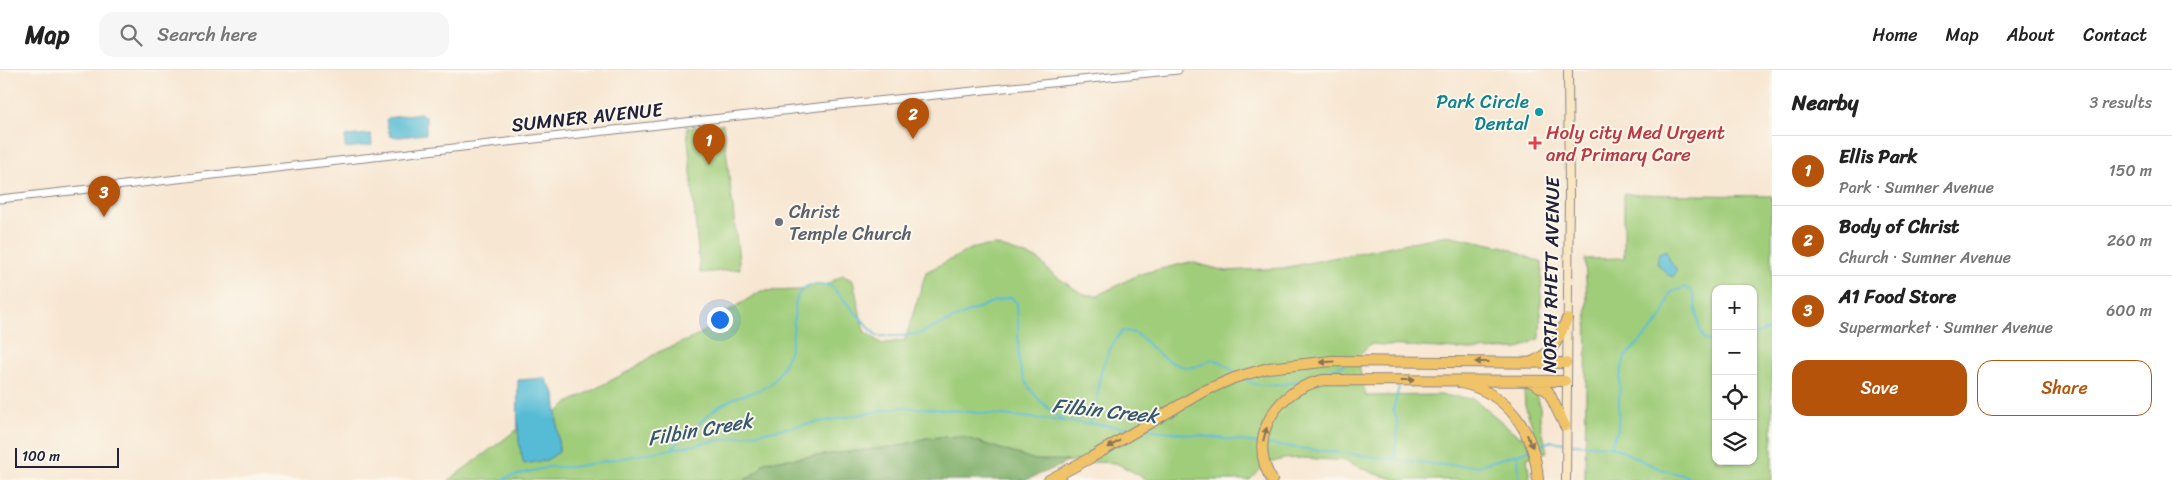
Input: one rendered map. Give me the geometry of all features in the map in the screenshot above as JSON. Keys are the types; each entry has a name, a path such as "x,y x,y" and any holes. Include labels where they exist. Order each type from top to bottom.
{"highway":[{"path":"1531,362 1548,353 1553,348 1567,319"},
{"path":"1049,480 1092,457 1202,392 1234,378 1284,365 1332,361 1531,362 1566,364"},
{"path":"1272,480 1264,464 1262,444 1270,418 1281,400 1301,386 1312,382 1324,380 1566,381"},
{"path":"1442,380 1465,384 1498,400 1514,414 1522,425 1537,458 1538,480"},
{"path":"1522,382 1533,383 1548,390 1565,426"}],"main road":[{"name":"NORTH RHETT AVENUE","path":"1566,480 1568,70"}],"street":[{"name":"SUMNER AVENUE","path":"0,199 818,107 1178,70"}],"green space":[{"path":"723,124 740,269 700,273 687,128"},
{"path":"1624,194 1772,196 1772,480 1585,480 1587,299 1585,259 1624,258"},
{"path":"1447,235 1505,247 1542,263 1540,338 1518,349 1472,350 1370,344 1357,357 1366,396 1440,395 1474,399 1520,437 1533,429 1525,405 1524,391 1534,390 1540,406 1540,420 1547,452 1527,458 1530,480 1397,480 1373,473 1346,461 1303,458 1283,459 1266,464 1250,480 1148,480 1116,463 1035,460 960,436 926,438 899,446 764,462 759,470 745,480 449,480 518,429 521,454 559,451 556,414 566,404 631,370 656,353 695,337 709,328 725,313 761,291 800,290 809,285 825,285 843,275 853,281 864,331 882,344 905,340 926,272 973,248 995,245 1038,259 1051,273 1085,295 1098,295 1140,274 1190,262 1226,271 1283,268"},
{"path":"960,436 1035,460 1068,460 1062,465 1026,480 745,480 759,470 764,462 899,446 926,438"}],"water":[{"path":"420,113 426,117 426,134 400,137 390,136 386,120 388,118"},
{"path":"371,134 372,145 345,148 345,136"},
{"path":"1666,250 1671,263 1676,268 1673,277 1668,275 1657,263 1659,253"},
{"path":"545,378 555,394 559,452 547,460 524,464 518,433 518,380"}],"waterway":[{"path":"672,449 687,432 696,427 716,408 736,397 755,392 767,386 777,377 791,346 796,299 800,292 807,287 817,285 831,286 877,336 902,336 921,333 992,302 1011,297 1017,303 1020,368 1025,380 1032,392 1063,420"},
{"path":"1611,446 1618,429 1620,376 1625,357 1656,325 1664,313 1670,293 1685,287 1692,291 1702,335 1705,340 1712,342"},
{"path":"1757,334 1772,329"},
{"path":"1090,422 1096,407 1102,368 1114,342 1122,331 1138,335 1157,353 1176,364 1192,367 1212,359 1221,362 1237,374"},
{"path":"1245,379 1256,384 1268,386 1281,385 1344,365"},
{"path":"1394,459 1398,427 1393,410 1399,387"},
{"name":"Filbin Creek","path":"502,480 549,467 573,467 901,407 1134,428"},
{"name":"Filbin Creek","path":"1146,429 1258,443"},
{"name":"Filbin Creek","path":"1536,447 1551,441 1565,443"},
{"name":"Filbin Creek","path":"1266,444 1443,465 1477,466 1530,450"},
{"name":"Filbin Creek","path":"1570,444 1611,446 1660,469 1701,480"},
{"path":"1518,455 1519,480"}],"place":[{"name":"Park Circle Dental","path":"1539,112"},
{"name":"Body of Christ","path":"913,139"},
{"name":"Holy city Med Urgent and Primary Care","path":"1535,143"},
{"name":"Ellis Park","path":"709,165"},
{"name":"A1 Food Store","path":"104,217"},
{"name":"Christ Temple Church","path":"779,222"}]}
